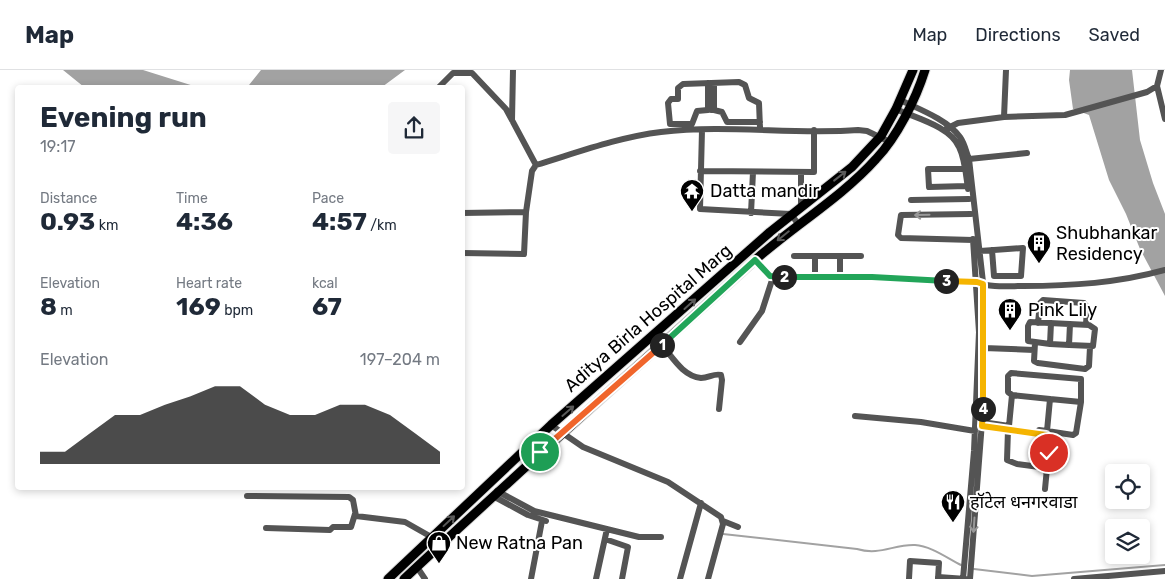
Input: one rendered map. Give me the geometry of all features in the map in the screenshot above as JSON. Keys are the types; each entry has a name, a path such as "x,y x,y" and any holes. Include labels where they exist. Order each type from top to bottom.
{"main road":[{"name":"Aditya Birla Hospital Marg","path":"388,579 551,425 791,214 852,168 881,136 913,70"},
{"name":"Aditya Birla Hospital Marg","path":"404,579 563,432 675,334 755,260 859,176 890,142 906,114 925,70"},
{"path":"667,325 675,334"},
{"path":"603,380 611,389"}],"street":[{"path":"512,121 513,70"},
{"path":"1004,117 1006,70"},
{"path":"1161,70 1157,86 1165,119"},
{"path":"441,85 453,73 472,73 506,109 536,165"},
{"path":"760,125 759,103 749,98 745,85 739,82 683,84 678,88 678,99 671,99 668,103 668,122 692,124 697,111 711,110 722,112 727,122 814,130 867,131 881,136 890,142"},
{"path":"711,83 711,110"},
{"path":"898,104 906,114 946,129 1004,117 1065,115 1147,92 1157,86"},
{"path":"898,104 910,104 960,137 969,159 980,251 978,425 970,579"},
{"path":"899,126 907,121 926,123"},
{"path":"465,253 524,254 526,212 532,171 536,165 592,148 660,132 760,125"},
{"path":"909,579 910,560 939,563 938,578 964,579 978,425 984,348 980,283 965,169 959,145 946,129"},
{"path":"702,130 700,209 791,214 798,224"},
{"path":"700,171 814,172 814,130"},
{"path":"969,159 1027,153"},
{"path":"965,169 928,169 929,187 967,186"},
{"path":"751,213 753,172"},
{"path":"801,172 802,206"},
{"path":"911,200 969,199"},
{"path":"465,212 526,212"},
{"path":"971,214 901,215 898,235 900,238 973,240"},
{"path":"980,251 992,250 1023,248 1021,276 994,276 992,250"},
{"path":"794,256 861,256"},
{"path":"815,256 815,276"},
{"path":"840,256 840,277"},
{"path":"755,260 773,277 815,276 1059,287 1136,278 1165,270"},
{"path":"740,342 762,311 773,277"},
{"path":"1038,323 1040,303 1043,300 1084,303 1087,307 1086,325"},
{"path":"1030,322 1086,325 1095,329 1094,344 1090,347 1089,366 1085,369 1038,363 1034,360 1034,346 1028,341 1028,326 1030,322"},
{"path":"1050,344 1051,323"},
{"path":"1069,345 1070,324"},
{"path":"984,348 1050,344 1090,347"},
{"path":"662,345 688,374 703,378 721,375 719,409"},
{"path":"856,416 1047,431 1073,435 1076,433 1080,402 1082,383 1079,377 1011,373 1008,376 1008,392 1012,396 1080,402"},
{"path":"1012,396 1007,460 1017,464 1047,468"},
{"path":"1047,431 1050,399"},
{"path":"551,425 583,447 668,482 723,521 738,526"},
{"path":"1009,428 1049,437 1045,489"},
{"path":"495,494 532,514 607,528 646,538 661,537"},
{"path":"246,496 349,497 353,500 355,514 351,527 334,527 330,530 266,528"},
{"path":"680,579 700,503"},
{"path":"355,514 359,517 404,522 442,543"},
{"path":"531,579 542,521 546,522 543,515 532,514"},
{"path":"708,579 723,521"},
{"path":"596,579 607,528"},
{"path":"604,540 628,547 622,579"},
{"path":"417,567 426,579"},
{"path":"1074,579 1165,571"}],"shaded area":[{"path":"63,70 143,70 191,85 82,85"},
{"path":"261,70 405,70 385,85 249,85"},
{"path":"1070,70 1132,70 1140,140 1165,214 1165,296 1140,249 1126,214 1109,180 1089,115 1073,109 1069,80"}],"waterway":[{"path":"723,534 865,551 880,551 900,546 915,545 933,550 961,565"},
{"path":"974,569 1032,576 1165,565"}],"place":[{"name":"Datta mandir","path":"692,212"},
{"name":"Shubhankar Residency","path":"1039,264"},
{"name":"Pink Lily","path":"1010,331"},
{"name":"हॉटेल धनगरवाडा","path":"953,523"},
{"name":"New Ratna Pan","path":"439,564"}],"route":[{"path":"540,452 675,334 755,260 767,274 773,277 872,277 977,282 983,284 984,399 982,426 1046,435 1049,437 1049,453"}]}
